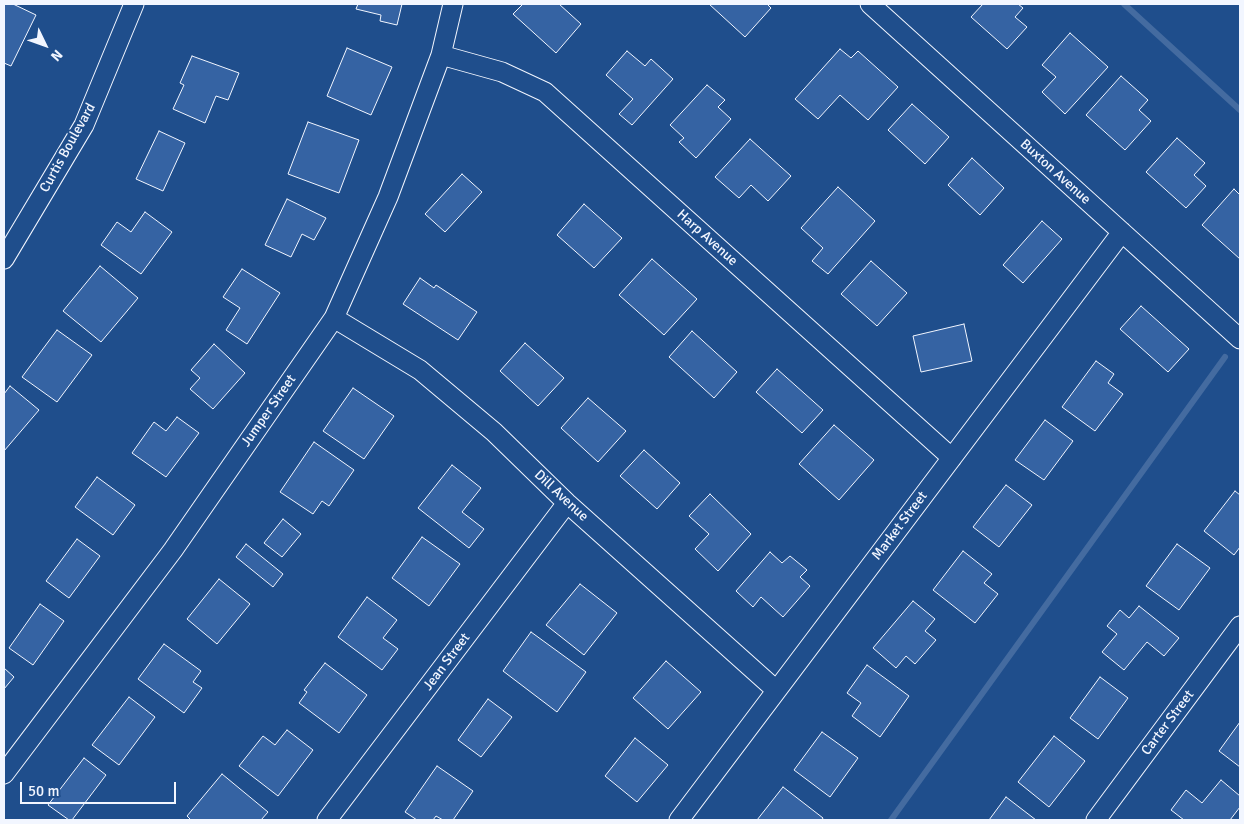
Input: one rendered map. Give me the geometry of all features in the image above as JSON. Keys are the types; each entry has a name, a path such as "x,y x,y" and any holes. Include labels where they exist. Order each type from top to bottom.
{"street":[{"name":"Curtis Boulevard","path":"4,259 84,125 134,4"},
{"name":"Jumper Street","path":"4,774 173,550 334,318 388,197 441,55 453,4"},
{"name":"Buxton Avenue","path":"870,4 1240,339"},
{"name":"Harp Avenue","path":"441,55 502,72 545,92 952,458"},
{"name":"Market Street","path":"679,820 1122,232"},
{"name":"Dill Avenue","path":"334,318 420,370 494,432 567,503 776,690"},
{"name":"Jean Street","path":"327,820 567,503"},
{"name":"Carter Street","path":"1096,820 1240,626"}],"building":[{"path":"4,4 13,4 36,15 11,66 4,63"},
{"path":"358,4 402,4 397,25 380,21 381,15 356,9"},
{"path":"523,4 559,4 581,24 556,53 513,14"},
{"path":"709,4 767,4 771,8 745,37"},
{"path":"983,4 1018,4 1023,8 1015,17 1027,27 1007,49 971,17"},
{"path":"1070,33 1108,67 1065,114 1042,92 1056,77 1042,65"},
{"path":"347,48 392,67 371,115 327,96"},
{"path":"840,49 851,58 858,51 898,87 868,120 840,95 818,119 795,99"},
{"path":"627,51 645,66 651,59 673,79 632,125 619,114 633,99 606,75"},
{"path":"192,56 239,73 228,100 216,96 205,123 173,109 184,85 180,83"},
{"path":"1121,76 1148,100 1139,110 1151,121 1125,150 1086,115"},
{"path":"707,85 725,100 718,107 731,119 696,158 679,142 684,138 670,125"},
{"path":"912,104 949,137 925,164 888,130"},
{"path":"308,122 359,140 339,193 288,174"},
{"path":"159,131 185,143 163,191 136,179"},
{"path":"1177,138 1205,163 1194,175 1206,186 1186,208 1146,172"},
{"path":"750,139 791,176 768,201 751,185 739,198 715,177"},
{"path":"972,158 1004,188 980,215 948,185"},
{"path":"462,174 482,192 445,232 425,214"},
{"path":"838,187 875,221 828,274 812,261 823,248 801,228"},
{"path":"1234,189 1240,195 1240,259 1202,225"},
{"path":"287,199 326,218 314,240 302,234 291,257 265,245"},
{"path":"584,204 622,238 594,268 557,235"},
{"path":"145,212 172,232 141,274 101,245 117,222 131,232"},
{"path":"1042,221 1062,239 1023,283 1003,265"},
{"path":"652,259 697,299 664,335 619,295"},
{"path":"871,261 907,293 877,326 841,294"},
{"path":"100,266 138,298 101,342 63,311"},
{"path":"242,269 280,293 247,344 226,330 240,308 223,297"},
{"path":"420,278 434,288 436,285 477,312 458,340 403,304"},
{"path":"1141,306 1189,349 1168,372 1120,329"},
{"path":"964,324 972,361 921,372 913,336"},
{"path":"57,330 92,355 57,402 22,377"},
{"path":"692,331 737,372 714,398 669,357"},
{"path":"525,343 564,378 538,406 500,371"},
{"path":"214,344 245,373 213,409 190,389 200,378 191,370"},
{"path":"1096,361 1114,374 1108,383 1123,394 1095,431 1062,407"},
{"path":"777,369 823,410 802,433 756,392"},
{"path":"10,386 39,410 4,451 4,394"},
{"path":"353,388 394,416 364,459 323,431"},
{"path":"588,398 626,431 598,462 561,428"},
{"path":"177,417 199,433 166,477 132,453 154,422 166,431"},
{"path":"1045,420 1073,441 1044,480 1015,460"},
{"path":"834,425 874,460 839,500 799,464"},
{"path":"314,442 354,470 329,506 322,501 313,514 280,492"},
{"path":"644,450 680,483 657,509 620,476"},
{"path":"452,465 481,488 462,512 484,529 469,548 418,508"},
{"path":"97,477 135,505 113,535 75,507"},
{"path":"1006,485 1032,505 999,547 973,527"},
{"path":"1235,491 1240,495 1240,547 1234,555 1204,531"},
{"path":"710,494 751,534 718,571 695,549 709,534 689,516"},
{"path":"283,519 301,534 282,557 264,543"},
{"path":"422,537 460,564 429,606 392,578"},
{"path":"77,539 100,556 69,598 46,581"},
{"path":"246,544 283,574 273,587 236,557"},
{"path":"1177,544 1210,568 1179,610 1146,586"},
{"path":"963,551 992,574 984,583 998,594 975,623 933,590"},
{"path":"770,552 782,563 790,556 807,570 800,577 810,586 783,617 761,597 753,607 736,591"},
{"path":"219,579 250,604 217,644 187,619"},
{"path":"580,584 617,613 584,655 546,625"},
{"path":"367,597 397,620 383,638 398,649 382,670 338,637"},
{"path":"913,601 935,619 925,631 936,640 915,664 906,656 896,668 873,648"},
{"path":"40,604 64,621 33,665 9,648"},
{"path":"1139,606 1179,638 1164,656 1147,642 1124,670 1102,652 1117,634 1107,626 1120,610 1129,618"},
{"path":"531,632 586,672 557,712 503,671"},
{"path":"164,644 201,671 193,682 202,688 184,713 138,679"},
{"path":"666,661 701,692 668,729 633,698"},
{"path":"325,663 367,695 339,733 299,703 307,692 304,690"},
{"path":"867,665 909,696 880,737 852,716 861,703 847,693"},
{"path":"4,668 14,677 4,689"},
{"path":"1100,677 1128,698 1098,739 1070,718"},
{"path":"129,697 155,717 119,765 92,745"},
{"path":"488,699 512,717 481,757 458,740"},
{"path":"1240,722 1240,767 1219,751"},
{"path":"287,730 313,750 278,796 239,766 263,736 275,745"},
{"path":"822,732 858,758 830,797 794,770"},
{"path":"1054,736 1085,761 1049,807 1018,782"},
{"path":"635,738 668,765 637,802 605,776"},
{"path":"84,758 106,775 72,820 69,820 48,805"},
{"path":"437,766 473,791 453,820 443,820 436,816 433,820 417,820 405,812"},
{"path":"222,774 268,812 261,820 191,820 187,816"},
{"path":"1221,780 1240,796 1240,807 1230,820 1184,820 1171,810 1186,790 1202,803"},
{"path":"783,787 823,818 822,820 757,820"},
{"path":"1006,797 1036,820 989,820"}],"waterway":[{"path":"1124,4 1240,110"},
{"path":"891,820 1225,357"}]}
